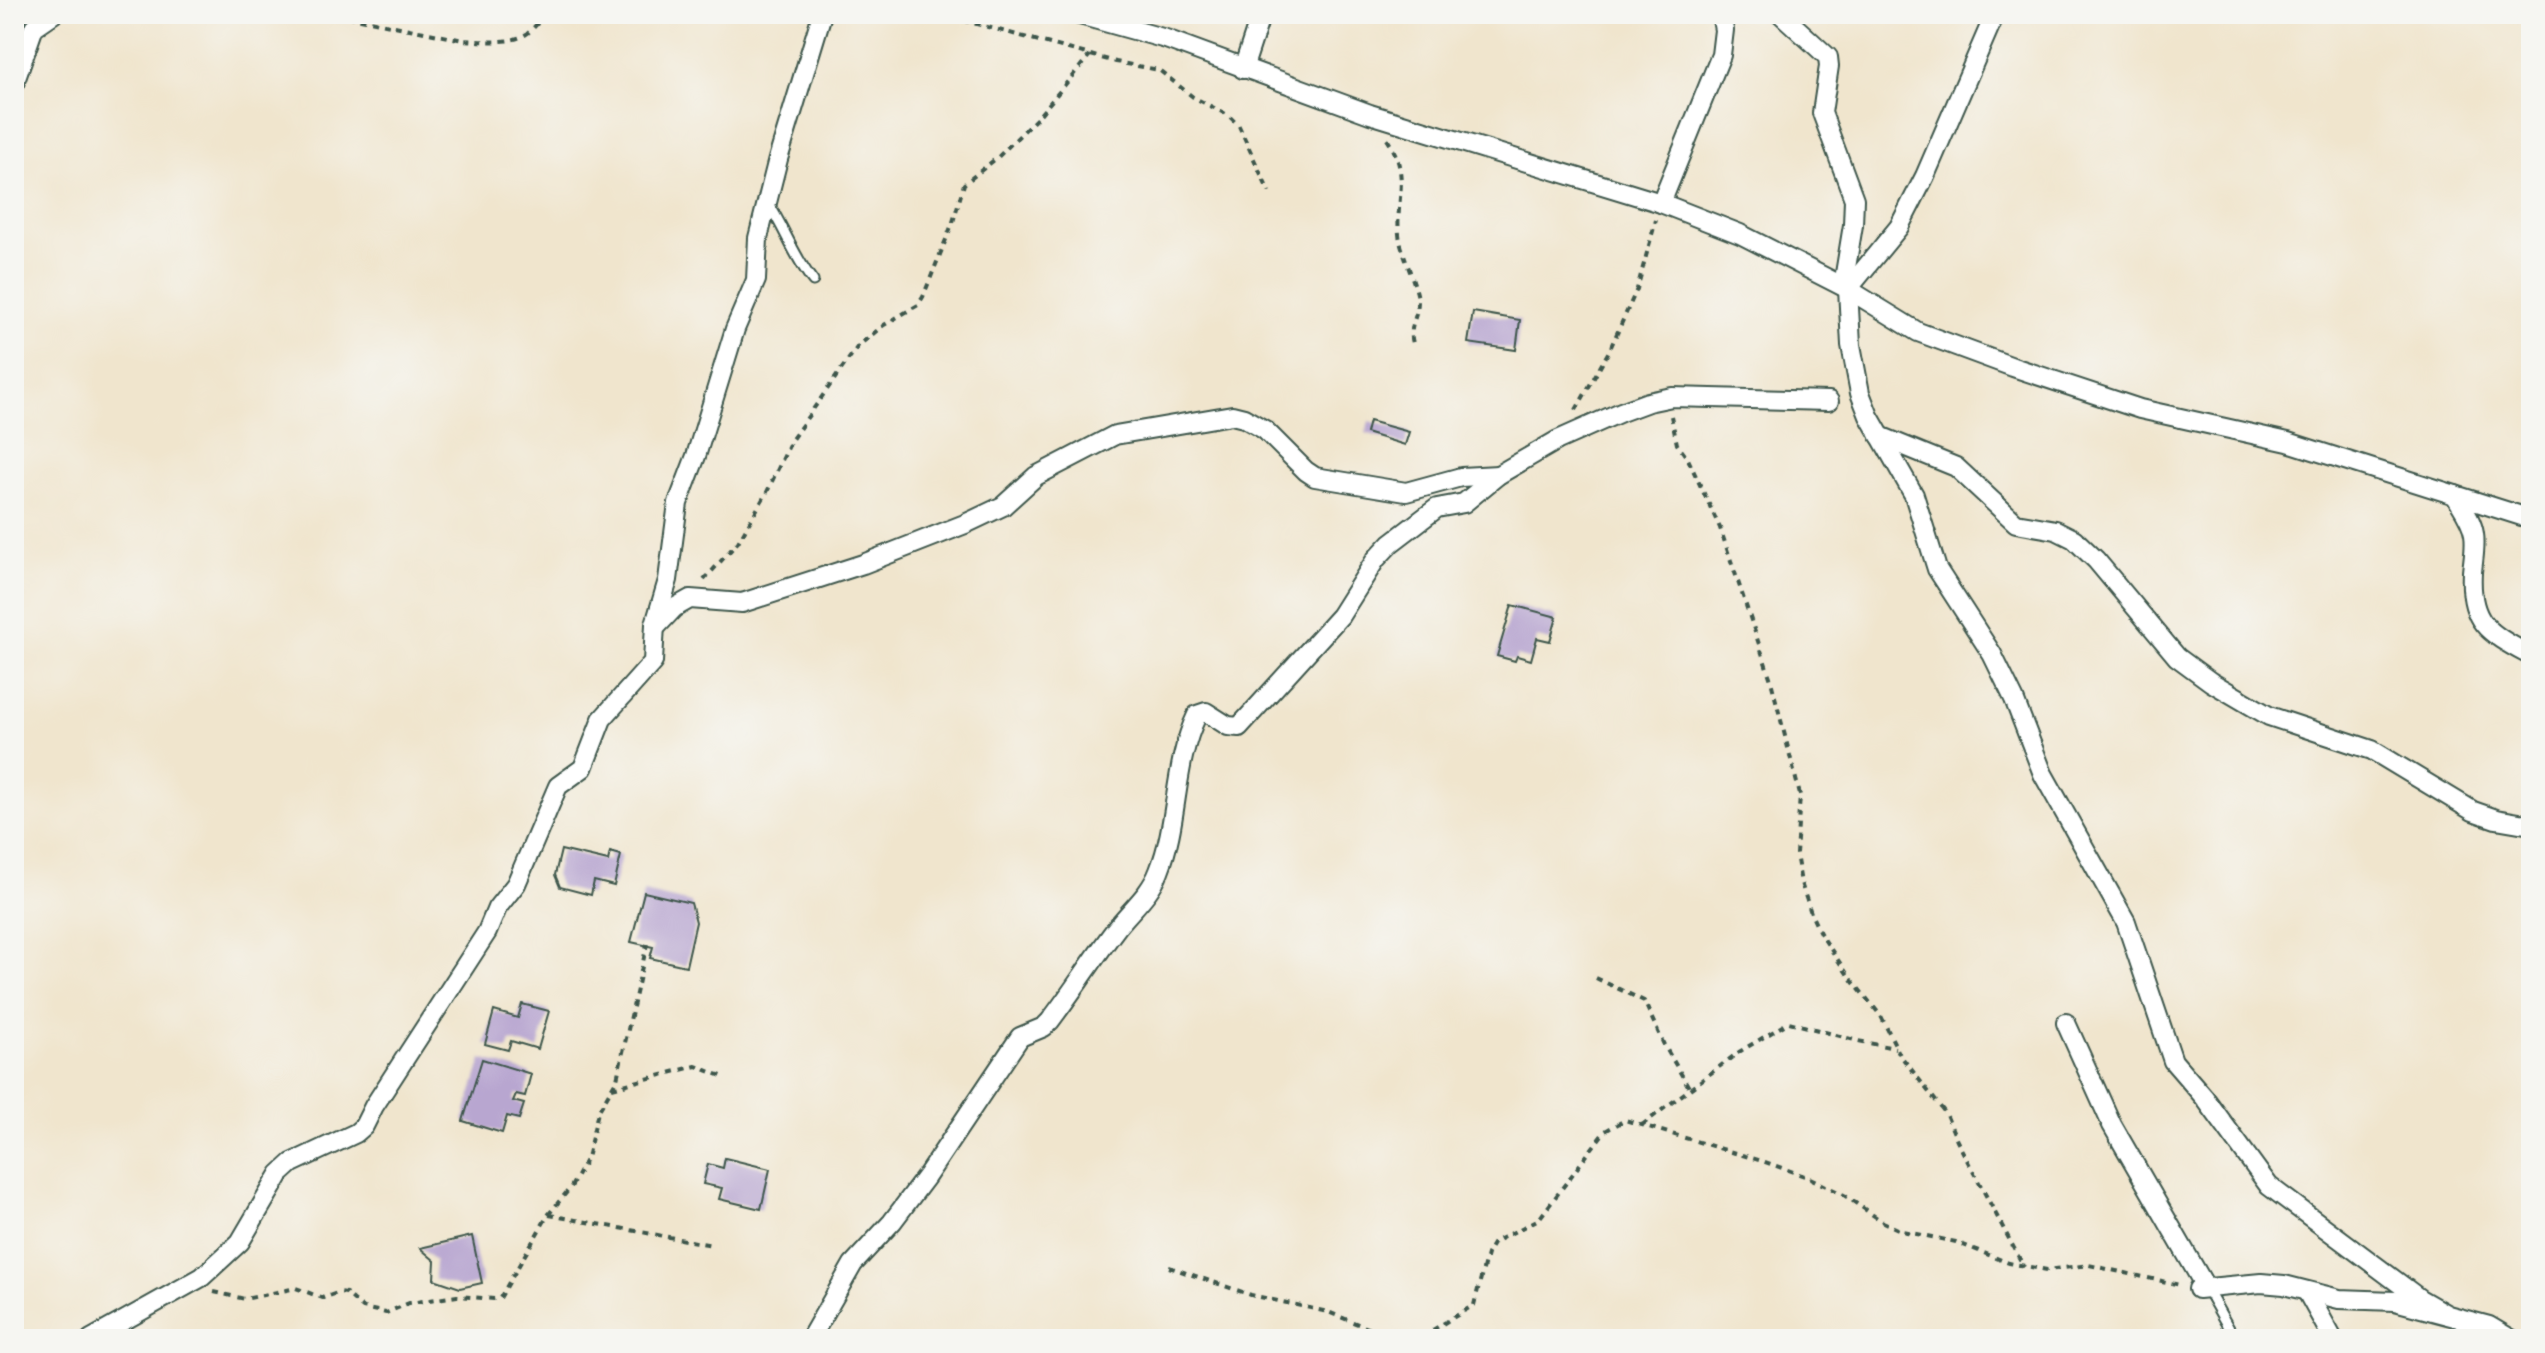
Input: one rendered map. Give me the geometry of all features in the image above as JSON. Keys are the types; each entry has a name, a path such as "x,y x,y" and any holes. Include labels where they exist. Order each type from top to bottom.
{"street":[{"path":"14,84 32,30 53,14"},
{"path":"91,1339 202,1277 240,1242 280,1174 292,1163 356,1133 364,1126 487,932 497,908 516,884 558,786 583,768 602,719 651,666 655,628 670,567 678,503 696,456 735,329 756,280 757,244 778,159 822,14"},
{"path":"1076,14 1166,39 1370,114 1661,203 1740,234 1846,287 1918,332 2013,367 2140,409 2288,442 2531,519"},
{"path":"1243,69 1261,14"},
{"path":"1661,203 1721,55 1724,30 1721,14"},
{"path":"1781,14 1828,57 1822,113 1854,199 1846,287 1851,345 1860,393 1880,436 1914,495 1937,569 1992,654 2014,699 2043,774 2126,922 2173,1061 2204,1097 2269,1186 2420,1299 2446,1314"},
{"path":"1846,287 1899,227 1925,176 1995,14"},
{"path":"810,1339 853,1264 892,1222 926,1177 1020,1037 1044,1027 1050,1021 1116,928 1145,897 1158,874 1169,843 1180,762 1197,715 1206,712 1228,726 1239,727 1340,616 1376,559 1391,543 1437,508 1464,503 1498,475 1558,440 1621,412 1667,399 1695,396 1829,401"},
{"path":"655,628 681,603 697,598 742,603 863,564 990,513 1003,506 1036,476 1115,435 1212,416 1244,418 1265,430 1315,477 1406,492 1461,477 1498,475"},
{"path":"1880,436 1956,467 2016,523 2056,530 2074,539 2096,560 2177,657 2211,682 2269,716 2372,750 2473,811 2531,825"},
{"path":"2455,495 2475,536 2471,592 2474,610 2497,637 2531,656"},
{"path":"2066,1023 2118,1137 2202,1288 2261,1283 2284,1285 2339,1299 2395,1301 2489,1326 2511,1339"},
{"path":"2307,1292 2333,1339"}],"lane":[{"path":"768,203 784,226 798,262 813,281"},
{"path":"2202,1288 2235,1339"}],"path":[{"path":"336,14 480,41 518,38 546,14"},
{"path":"940,14 1090,55 1159,70 1193,97 1228,115 1239,126 1269,192"},
{"path":"681,603 738,542 767,492 792,439 858,346 884,325 918,305 953,222 964,184 998,157 1037,118 1090,55"},
{"path":"1370,114 1398,156 1401,176 1400,237 1418,297 1410,333 1414,347"},
{"path":"1558,440 1592,384 1637,289 1661,203"},
{"path":"1667,399 1677,444 1688,459 1720,528 1770,677 1800,795 1796,854 1808,905 1820,933 1850,978 1881,1016 1897,1049 1946,1114 1957,1141 2024,1267"},
{"path":"208,1293 252,1299 296,1288 325,1298 340,1292 346,1293 363,1308 386,1313 409,1303 457,1296 497,1299 587,1158 598,1112 617,1079 647,944"},
{"path":"1596,978 1644,1001 1664,1045 1690,1089"},
{"path":"1642,1125 1739,1052 1789,1022 1897,1049"},
{"path":"612,1088 696,1066 724,1077"},
{"path":"1169,1267 1251,1295 1328,1312 1368,1328 1421,1337 1474,1305 1487,1254 1494,1242 1533,1223 1547,1210 1605,1131 1622,1120 1810,1178 1902,1231 1956,1242 2009,1263 2047,1270 2089,1265 2202,1288"},
{"path":"548,1215 712,1245"}],"building":[{"path":"1473,312 1520,320 1516,350 1468,343"},
{"path":"1369,421 1409,432 1405,445 1366,433"},
{"path":"1512,605 1557,617 1550,641 1537,638 1531,660 1517,656 1515,661 1497,656"},
{"path":"561,850 608,861 610,852 621,855 614,886 594,881 591,895 560,887 555,875"},
{"path":"644,892 691,903 696,922 686,966 650,958 653,947 631,942"},
{"path":"522,1004 549,1011 538,1049 511,1041 508,1050 485,1044 494,1011 518,1018"},
{"path":"482,1059 531,1074 525,1096 516,1094 513,1101 524,1104 519,1119 507,1116 502,1133 463,1121"},
{"path":"725,1158 770,1169 761,1209 719,1199 722,1188 703,1184 708,1164 723,1168"},
{"path":"472,1236 482,1283 460,1288 434,1279 435,1261 420,1248"}]}
